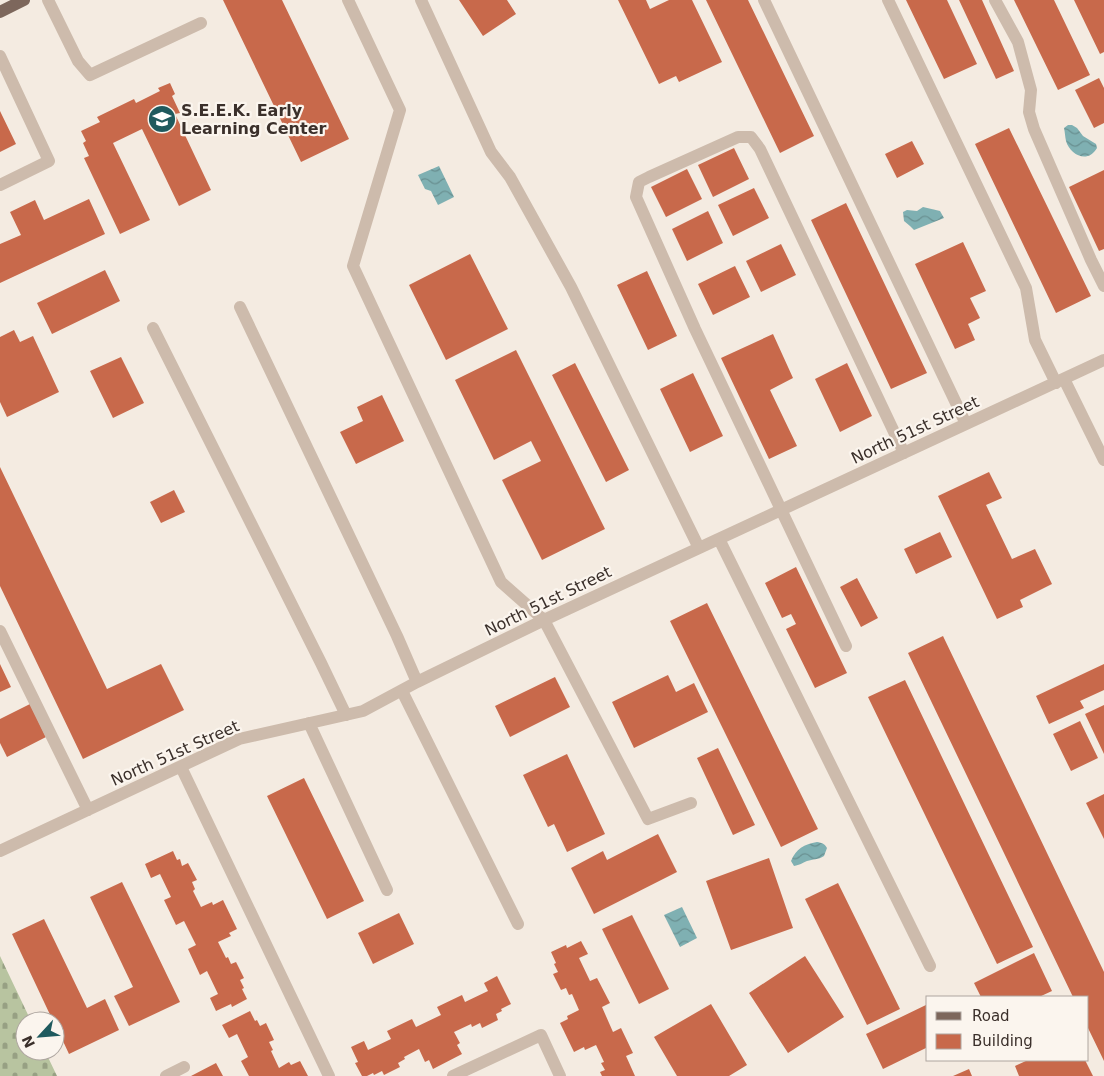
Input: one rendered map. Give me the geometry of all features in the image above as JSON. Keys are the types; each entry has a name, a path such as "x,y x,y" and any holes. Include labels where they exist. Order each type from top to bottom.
{"main road":[{"path":"0,12 24,0"}],"street":[{"path":"48,0 78,61 90,75 201,23"},
{"path":"348,0 400,110 353,266 501,582 544,620 648,819 691,803"},
{"path":"421,0 491,152 510,177 571,287 699,548"},
{"path":"764,0 966,424"},
{"path":"888,0 1026,288 1035,340 1104,460"},
{"path":"995,0 1018,42 1031,90 1029,112 1034,129 1102,278"},
{"path":"0,56 49,161 0,184"},
{"path":"846,646 695,329 636,197 640,182 738,137 751,136 760,149 904,453"},
{"path":"240,307 397,636 417,682"},
{"path":"153,328 346,715"},
{"name":"North 51st Street","path":"0,851 239,739 363,711 417,682 544,620 1104,360"},
{"path":"719,539 930,966"},
{"path":"0,631 88,810"},
{"path":"402,691 518,924"},
{"path":"309,724 388,890"},
{"path":"181,767 329,1076"},
{"path":"453,1076 541,1035 560,1076"},
{"path":"166,1076 184,1067"}],"green space":[{"path":"0,956 26,1011 15,1011 15,1061 50,1061 57,1076 0,1076"}],"water":[{"path":"1068,125 1077,128 1083,136 1096,144 1097,148 1093,153 1084,157 1075,154 1071,150 1066,141 1064,128"},
{"path":"439,166 454,197 438,205 431,191 425,189 418,175"},
{"path":"923,207 940,211 944,218 914,230 904,221 903,212 907,210 917,211"},
{"path":"817,842 825,845 827,848 824,856 794,866 791,861 798,850 808,844"},
{"path":"682,907 697,938 680,947 664,915"}],"building":[{"path":"223,0 282,0 349,139 301,162"},
{"path":"459,0 507,0 516,14 483,36"},
{"path":"618,0 646,0 650,9 669,0 692,0 722,62 679,82 676,76 659,84"},
{"path":"706,0 748,0 814,136 780,153"},
{"path":"906,0 947,0 977,64 944,79"},
{"path":"959,0 982,0 1014,71 996,79"},
{"path":"1014,0 1054,0 1090,75 1058,90"},
{"path":"1074,0 1104,0 1104,52 1100,54"},
{"path":"1099,78 1104,88 1104,123 1094,128 1075,90"},
{"path":"170,83 175,94 172,96 180,113 175,114 211,190 179,206 142,129 113,143 150,220 120,234 84,158 89,156 83,143 86,141 81,131 100,122 97,117 134,99 136,103 160,91 158,88"},
{"path":"0,111 16,144 0,152"},
{"path":"1009,128 1091,296 1056,313 975,144"},
{"path":"912,141 924,164 897,178 885,154"},
{"path":"734,148 749,179 713,197 698,165"},
{"path":"687,169 702,199 666,217 651,187"},
{"path":"1104,170 1104,249 1099,251 1069,187"},
{"path":"754,188 769,218 733,236 718,205"},
{"path":"89,199 105,234 0,283 0,244 21,235 10,212 35,200 44,220"},
{"path":"846,203 927,373 891,389 811,220"},
{"path":"708,211 723,243 687,261 672,229"},
{"path":"963,242 986,291 970,298 980,318 968,324 975,340 955,349 915,264"},
{"path":"781,244 796,275 761,292 746,261"},
{"path":"470,254 508,329 446,360 409,285"},
{"path":"735,266 750,297 713,315 698,284"},
{"path":"105,270 120,301 52,334 37,303"},
{"path":"647,271 677,336 648,350 617,285"},
{"path":"14,330 20,342 33,336 59,392 7,417 0,402 0,337"},
{"path":"773,334 793,378 770,390 797,446 769,459 721,358"},
{"path":"516,350 605,529 542,560 502,480 541,461 531,441 494,460 455,380"},
{"path":"121,357 144,403 113,418 90,371"},
{"path":"575,363 629,470 606,482 552,375"},
{"path":"847,363 872,416 840,432 815,379"},
{"path":"693,373 723,436 690,452 660,389"},
{"path":"382,395 404,441 356,464 340,432 363,421 357,407"},
{"path":"0,467 107,689 161,664 184,710 83,759 0,586"},
{"path":"989,472 1002,498 986,505 1012,559 1035,549 1052,584 1020,600 1023,607 997,619 938,496"},
{"path":"174,490 185,512 161,523 150,502"},
{"path":"940,532 952,557 916,574 904,549"},
{"path":"796,567 847,673 815,688 786,629 796,624 791,614 782,618 765,583"},
{"path":"857,578 878,618 861,627 840,587"},
{"path":"707,603 818,829 781,847 670,621"},
{"path":"943,636 1104,972 1104,1061 1089,1030 1089,996 1073,996 908,653"},
{"path":"0,664 11,687 0,692"},
{"path":"1104,664 1104,690 1080,701 1084,708 1049,724 1036,696"},
{"path":"668,675 676,692 694,683 708,712 634,748 612,702"},
{"path":"555,677 570,707 510,737 495,706"},
{"path":"905,680 1033,947 997,964 868,697"},
{"path":"30,704 46,737 7,757 0,743 0,719"},
{"path":"1104,705 1104,754 1085,714"},
{"path":"1080,721 1098,758 1071,771 1053,734"},
{"path":"718,748 755,825 733,835 697,758"},
{"path":"567,754 605,834 567,852 554,824 548,827 523,775"},
{"path":"304,778 364,901 327,919 267,796"},
{"path":"1104,794 1104,839 1086,803"},
{"path":"658,834 677,872 594,914 571,868 603,851 607,860"},
{"path":"173,851 177,860 180,859 182,866 188,863 197,880 192,882 195,889 193,891 201,907 212,902 213,905 223,900 237,929 229,933 231,936 218,942 231,964 236,962 244,978 240,980 247,999 232,1007 231,1004 216,1011 210,998 218,994 207,971 200,975 188,949 196,945 184,921 176,925 164,900 171,897 160,874 151,878 145,864"},
{"path":"769,858 793,928 731,950 706,881"},
{"path":"122,882 180,1002 129,1026 114,996 133,987 90,897"},
{"path":"838,883 900,1009 867,1025 805,899"},
{"path":"399,913 414,944 373,964 358,933"},
{"path":"632,915 669,989 639,1004 602,929"},
{"path":"44,919 87,1008 105,999 119,1030 69,1054 65,1045 65,1011 48,1011 12,934"},
{"path":"581,941 588,954 579,958 590,981 597,978 610,1003 602,1007 613,1032 621,1028 633,1053 626,1056 635,1076 602,1076 600,1072 605,1070 601,1063 604,1062 596,1045 585,1050 584,1047 574,1052 560,1023 568,1019 567,1016 579,1010 572,994 569,995 566,988 561,990 553,974 558,972 551,952 566,945 567,948"},
{"path":"1034,953 1052,991 1041,996 980,996 974,983"},
{"path":"805,956 844,1017 788,1053 749,993"},
{"path":"497,976 511,1004 496,1014 498,1020 482,1028 480,1023 472,1027 471,1024 454,1032 460,1043 457,1045 462,1054 433,1069 429,1060 425,1062 419,1049 404,1057 405,1059 398,1063 400,1067 384,1075 382,1071 374,1075 373,1073 362,1076 355,1063 358,1062 351,1047 364,1041 368,1050 391,1039 387,1031 412,1019 416,1027 441,1015 437,1007 462,995 465,1002 488,991 484,983"},
{"path":"711,1004 747,1065 729,1076 677,1076 654,1037"},
{"path":"926,1005 926,1048 883,1069 866,1034"},
{"path":"250,1011 260,1026 266,1023 274,1040 269,1042 273,1050 271,1051 279,1068 289,1062 291,1065 300,1061 308,1076 249,1076 241,1061 248,1057 237,1034 229,1038 222,1025"},
{"path":"1026,1061 1086,1061 1093,1076 1019,1076 1015,1066"},
{"path":"216,1063 223,1076 191,1076"},
{"path":"969,1069 972,1076 953,1076"}],"place":[{"name":"S.E.E.K. Early Learning Center","path":"162,119"}]}
